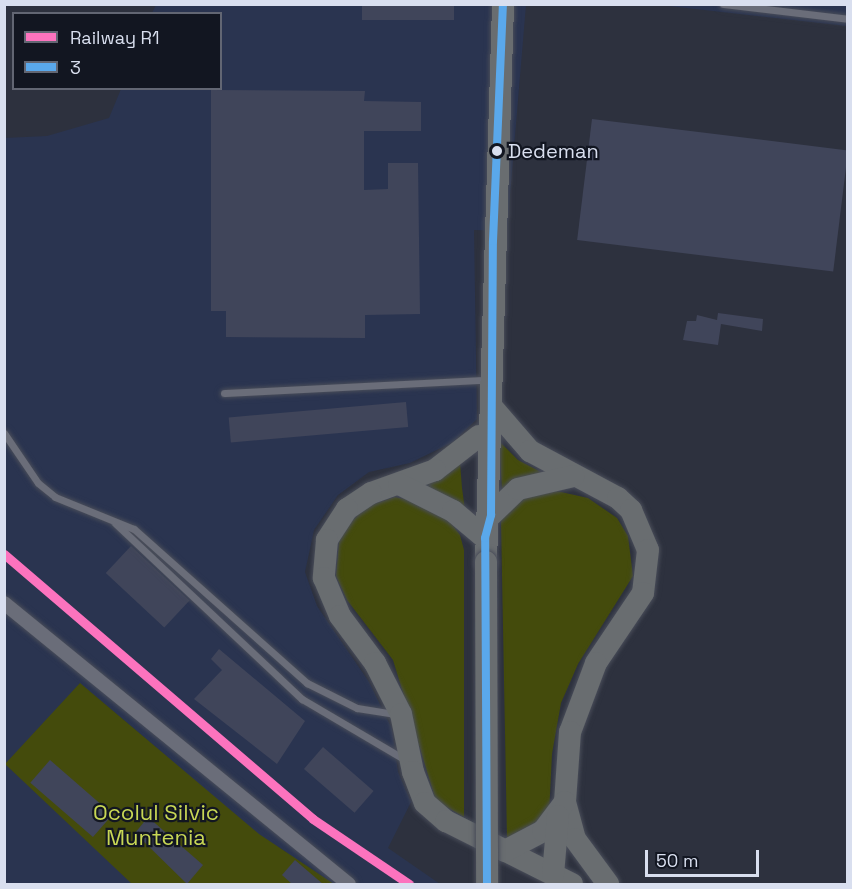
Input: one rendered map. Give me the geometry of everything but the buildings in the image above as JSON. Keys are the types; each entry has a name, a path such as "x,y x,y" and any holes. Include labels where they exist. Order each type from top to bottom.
{"main road":[{"path":"487,885 486,562 485,538 479,515 479,436 483,107 490,4"},
{"path":"485,538 490,515 490,406 503,4"},
{"path":"490,406 530,451 574,476 604,488 631,510 648,550 648,573 639,600 596,663 576,707 562,809 570,882"},
{"path":"479,436 435,470 370,493 347,509 327,540 323,560 324,578 340,616 375,663 401,714 418,792 436,814 570,882"},
{"path":"490,515 518,489 574,476"},
{"path":"399,484 453,511 485,538"},
{"path":"562,809 575,839 608,885"},
{"path":"505,851 543,831 562,809"},
{"path":"570,882 575,839"}],"street":[{"path":"4,603 349,885"}],"lane":[{"path":"723,4 848,19"},
{"path":"224,393 480,380"},
{"path":"4,433 38,483 55,497 134,529 307,683 357,708 401,714"},
{"path":"108,517 302,699 411,763"}],"shaded area":[{"path":"156,5 526,5 507,231 474,230 477,419 453,442 410,463 369,472 338,495 314,530 305,572 317,606 369,682 392,729 398,772 411,802 388,848 440,884 5,884 4,138 47,136 109,118 121,90 222,90 222,12 152,12"},
{"path":"660,5 847,5 847,26"}],"green space":[{"path":"499,441 518,460 541,472 502,489"},
{"path":"460,462 462,488 465,510 420,484"},
{"path":"552,490 588,498 617,518 628,536 633,576 578,664 561,703 552,754 549,815 507,838 501,522 507,506 518,498"},
{"path":"395,497 422,503 448,519 460,535 464,550 464,817 436,801 393,660 347,600 336,576 339,542 348,525 367,506"},
{"name":"Ocolul Silvic Muntenia","path":"80,683 259,834 334,884 132,884 5,764"}],"rail line":[{"name":"R1","path":"4,554 313,819 409,884"}],"transit line":[{"name":"3","path":"487,884 485,538 491,515 493,241 503,4"}],"place":[{"name":"Dedeman","path":"497,151"}]}
